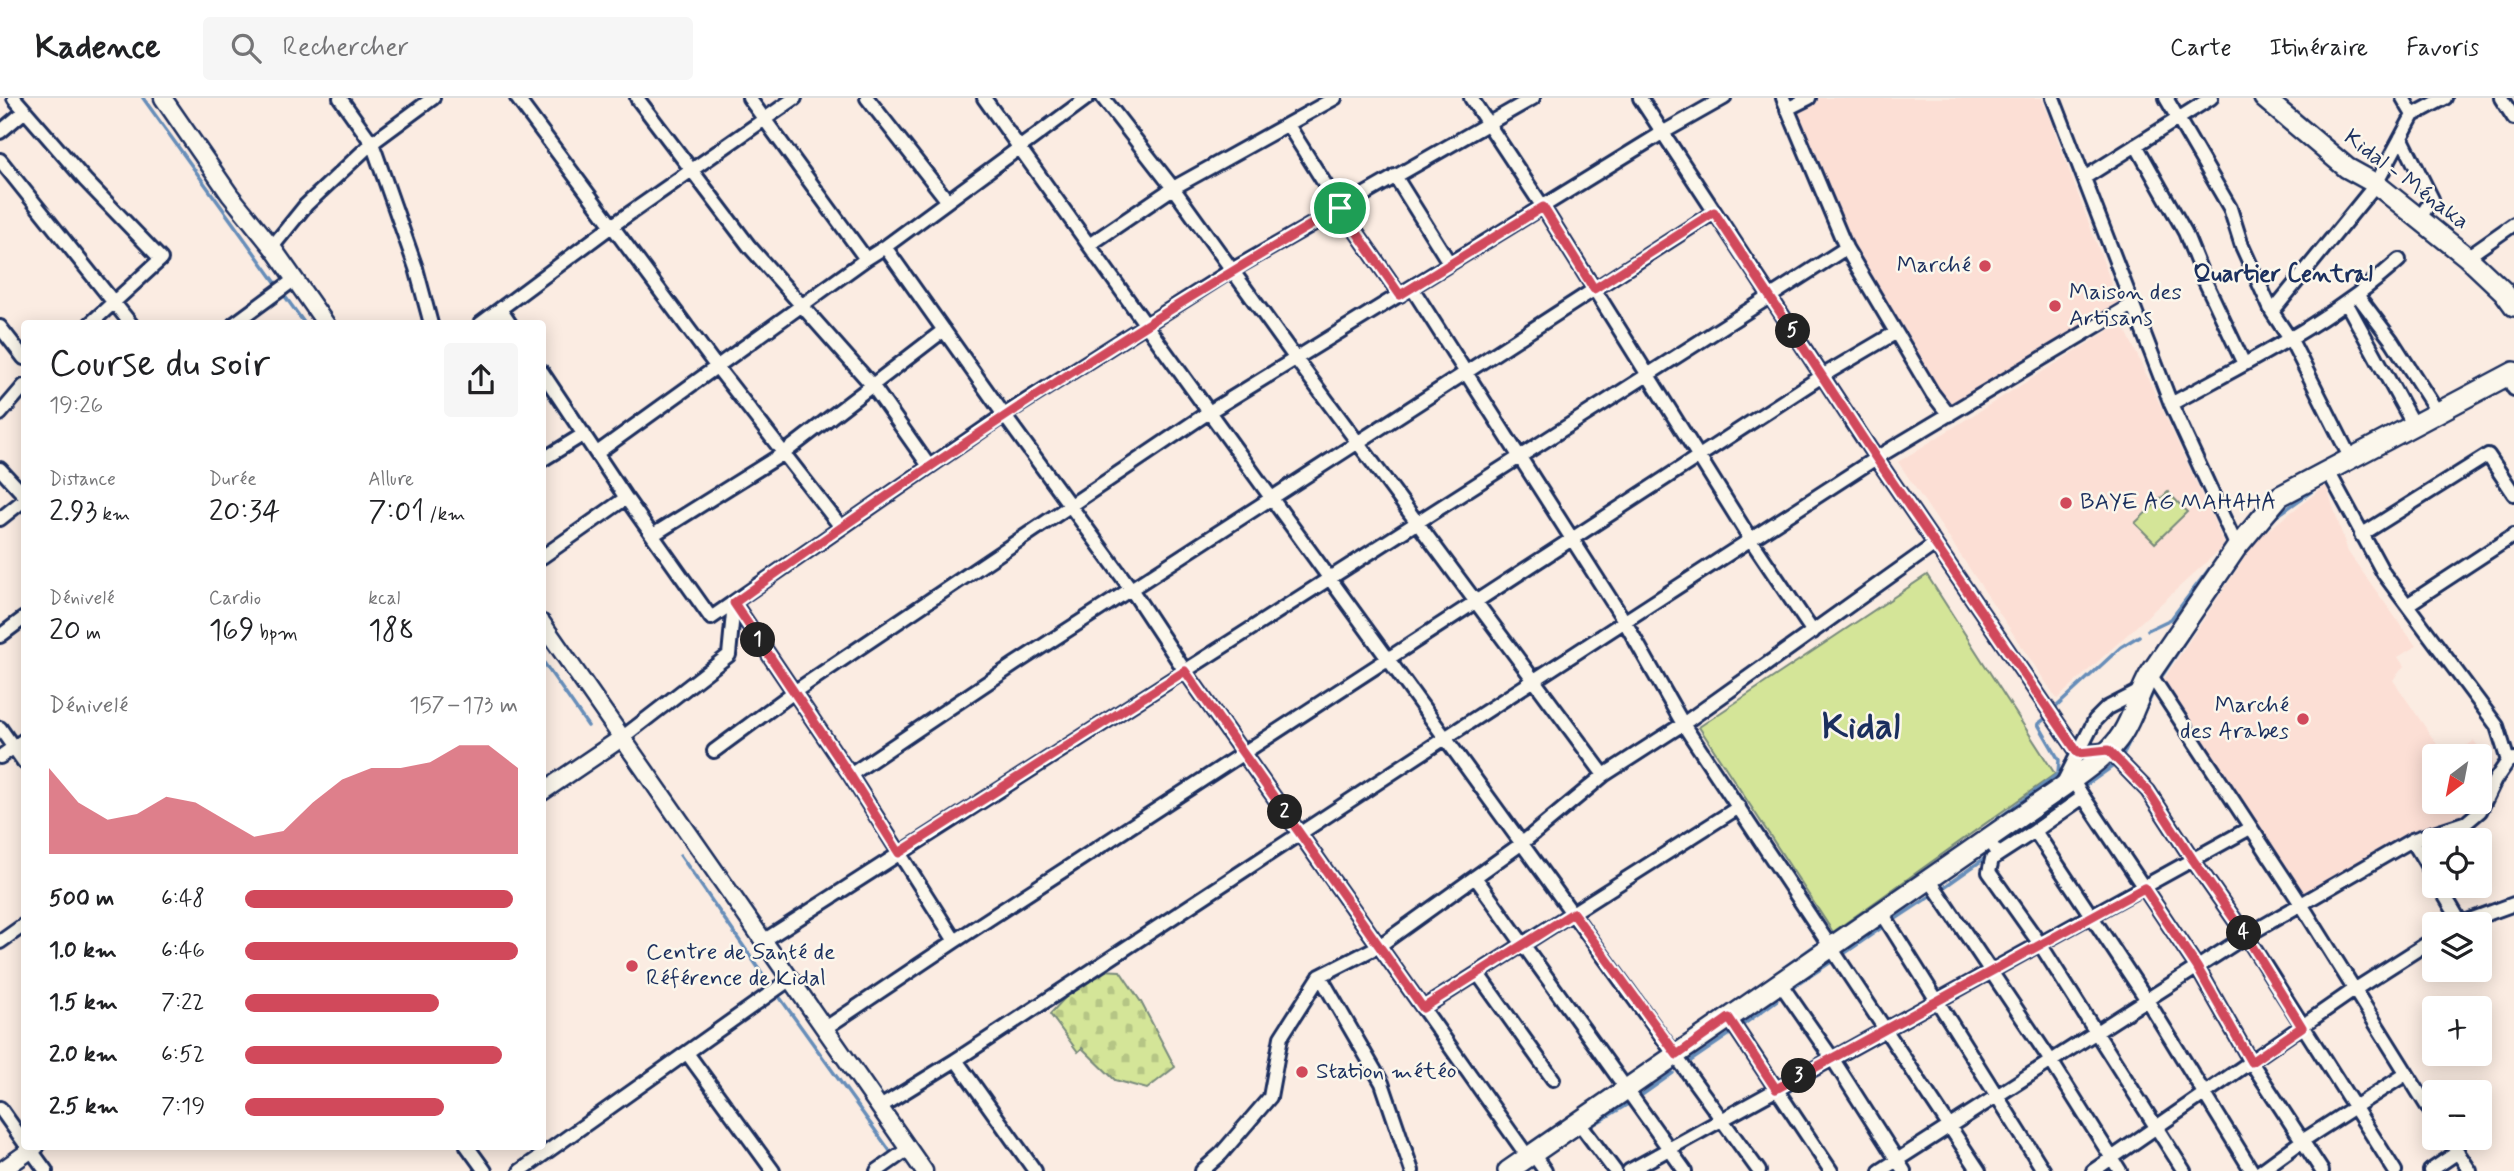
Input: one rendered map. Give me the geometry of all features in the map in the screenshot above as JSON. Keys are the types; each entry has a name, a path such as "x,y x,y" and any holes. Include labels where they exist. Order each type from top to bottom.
{"main road":[{"name":"Kidal - Ménaka","path":"2264,98 2347,168 2376,184 2468,257 2503,291 2514,306"},
{"path":"1508,1171 1929,879 1993,847 2108,750 2123,733 2145,682 2237,547 2280,496 2438,413 2512,379"}],"street":[{"path":"14,98 85,180 160,259 94,320"},
{"path":"163,98 230,195 272,247 323,320"},
{"path":"340,98 372,143 416,268 431,320"},
{"path":"272,247 306,205 372,143 433,98"},
{"path":"517,98 716,366 841,527"},
{"path":"637,98 749,246 872,385 929,466"},
{"path":"749,98 866,259"},
{"path":"485,320 612,225 795,98"},
{"path":"867,98 947,200"},
{"path":"984,98 1759,1171"},
{"path":"597,453 885,247 1087,98"},
{"path":"1103,98 1173,188 1604,775"},
{"path":"1089,244 1173,188 1335,98"},
{"path":"1471,98 1543,207 1751,540 1813,632"},
{"path":"546,378 711,618 1004,415 1232,270 1533,98"},
{"path":"1640,98 1876,458 2078,753"},
{"path":"714,751 794,692 1209,412 1724,98"},
{"path":"1809,98 1785,103 1846,248 1932,393 1949,415"},
{"path":"2053,98 2172,404 2237,547"},
{"path":"2166,98 2230,208 2242,246 2272,312 2290,339 2351,459"},
{"path":"2084,178 2211,98"},
{"path":"2403,98 2413,115"},
{"path":"2501,98 2514,118"},
{"path":"2272,312 2376,184 2413,115 2441,99"},
{"path":"0,132 25,111"},
{"path":"1288,125 1340,208 1400,295"},
{"path":"2401,137 2432,199 2420,218"},
{"path":"2136,145 2185,232 2203,279 2244,364"},
{"path":"0,160 128,320"},
{"path":"1395,176 1450,264"},
{"path":"850,775 1014,663 1714,212"},
{"path":"2468,257 2514,224"},
{"path":"885,247 1004,415 1072,504 1185,671 1423,1008 1530,1156 1545,1171"},
{"path":"763,941 1846,248"},
{"path":"2172,404 2290,339 2352,300 2399,260"},
{"path":"239,320 295,279"},
{"path":"1412,288 1625,622 1683,724 1979,1171"},
{"path":"2352,300 2392,341 2438,413"},
{"path":"2352,300 2414,426"},
{"path":"880,1107 956,1060 1876,458 2133,304"},
{"path":"500,309 507,320"},
{"path":"0,327 21,354"},
{"path":"653,535 784,453 944,330"},
{"path":"824,1029 954,941 1822,376 1895,332"},
{"path":"0,414 21,390"},
{"path":"546,458 584,434"},
{"path":"2361,535 2488,455 2512,485"},
{"path":"0,469 21,494"},
{"path":"1880,1171 1900,1166 1949,1126 2246,936 2412,840 2467,822 2480,811 2495,780 2511,760 2497,726 2384,574 2328,471"},
{"path":"546,554 626,498"},
{"path":"0,519 21,500"},
{"path":"2407,606 2514,536"},
{"path":"1202,1171 1221,1154 1270,1097 1281,1037 1320,976 1379,946 1521,844 1604,775 1683,724 1935,544"},
{"path":"734,603 850,775 954,941"},
{"path":"546,789 623,737 729,655 734,603"},
{"path":"0,636 21,620"},
{"path":"546,629 924,1171"},
{"path":"2322,1171 2251,1062 2197,967 2083,797 2066,784 2085,735 2107,708 2145,682 2301,904 2422,1099"},
{"path":"0,729 19,744 0,757"},
{"path":"2078,753 2108,750 2148,791 2246,936 2395,1171"},
{"path":"2083,797 2035,831 1993,847 1989,872 2040,944 2184,1171"},
{"path":"1423,1008 1739,807"},
{"path":"1629,1171 2250,828"},
{"path":"2035,831 2147,1000 2252,1171"},
{"path":"2412,840 2422,857"},
{"path":"1475,877 1685,1171"},
{"path":"1929,879 2051,1061 2120,1171"},
{"path":"2491,912 2514,904"},
{"path":"1881,912 2044,1171"},
{"path":"0,942 21,927"},
{"path":"2093,1171 2354,990 2422,947"},
{"path":"1478,974 1553,1079"},
{"path":"1320,976 1382,1083 1412,1171"},
{"path":"520,1171 789,980"},
{"path":"1780,983 1832,1058 1900,1166"},
{"path":"1729,1018 1831,1171"},
{"path":"687,1053 773,1171"},
{"path":"956,1060 1034,1171"},
{"path":"2260,1171 2406,1074"},
{"path":"0,1108 21,1135"},
{"path":"1579,1123 1615,1171"},
{"path":"877,1171 908,1149"},
{"path":"1,1171 25,1150"},
{"path":"33,1150 46,1171"},
{"path":"470,1150 485,1171"},
{"path":"2430,1171 2458,1152 2470,1171"}],"shaded area":[{"name":"Marché","path":"1818,98 2042,98 2120,306 1949,406 1918,364 1850,242 1794,110"},
{"name":"BAYE AG MAHAHA","path":"2122,322 2225,545 2057,699 1898,462"},
{"name":"Marché des Arabes","path":"2326,485 2348,552 2416,646 2398,657 2404,666 2393,680 2437,744 2422,744 2422,814 2467,814 2442,828 2422,828 2422,838 2304,898 2162,682 2258,538"}],"green space":[{"path":"2168,492 2187,512 2155,543 2135,523"},
{"path":"1927,575 2055,774 1833,932 1699,727"},
{"path":"1101,970 1120,971 1141,1002 1175,1067 1147,1089 1115,1080 1082,1048 1078,1052 1050,1014 1084,977"}],"waterway":[{"path":"143,98 276,283"},
{"path":"284,295 302,320"},
{"path":"2271,520 2312,491"},
{"path":"2148,630 2171,619 2209,569"},
{"path":"2162,676 2197,623"},
{"path":"2055,708 2121,647 2139,636"},
{"path":"546,666 588,726"},
{"path":"2122,757 2153,693"},
{"path":"1991,824 2058,774 2059,760 2038,724 2046,718"},
{"path":"2082,788 2116,764"},
{"path":"2009,841 2074,792"},
{"path":"680,855 771,986"},
{"path":"1940,890 1988,856"},
{"path":"1891,922 1935,893"},
{"path":"1845,953 1884,926"},
{"path":"1772,976 1817,944"},
{"path":"1792,988 1834,960"},
{"path":"778,995 890,1151"},
{"path":"1744,1024 1777,1000"},
{"path":"1689,1062 1730,1034"},
{"path":"1639,1097 1673,1073"},
{"path":"1588,1128 1628,1104"},
{"path":"1565,1143 1578,1135"}],"place":[{"name":"Marché","path":"1985,266"},
{"name":"Maison des Artisans","path":"2055,306"},
{"name":"BAYE AG MAHAHA","path":"2066,503"},
{"name":"Marché des Arabes","path":"2303,719"},
{"name":"Centre de Santé de Référence de Kidal","path":"632,966"},
{"name":"Station météo","path":"1302,1072"}],"district":[{"name":"Quartier Central","path":"2283,274"},
{"name":"Kidal","path":"1861,728"}],"route":[{"path":"1543,207 1594,289 1714,212 1876,458 2078,753 2108,750 2148,791 2246,936 2302,1027 2251,1062 2197,967 2144,888 1776,1089 1729,1018 1677,1055 1573,913 1423,1008 1185,671 899,853 734,603 1004,415 1232,270 1340,208 1400,295 1543,207"}]}
